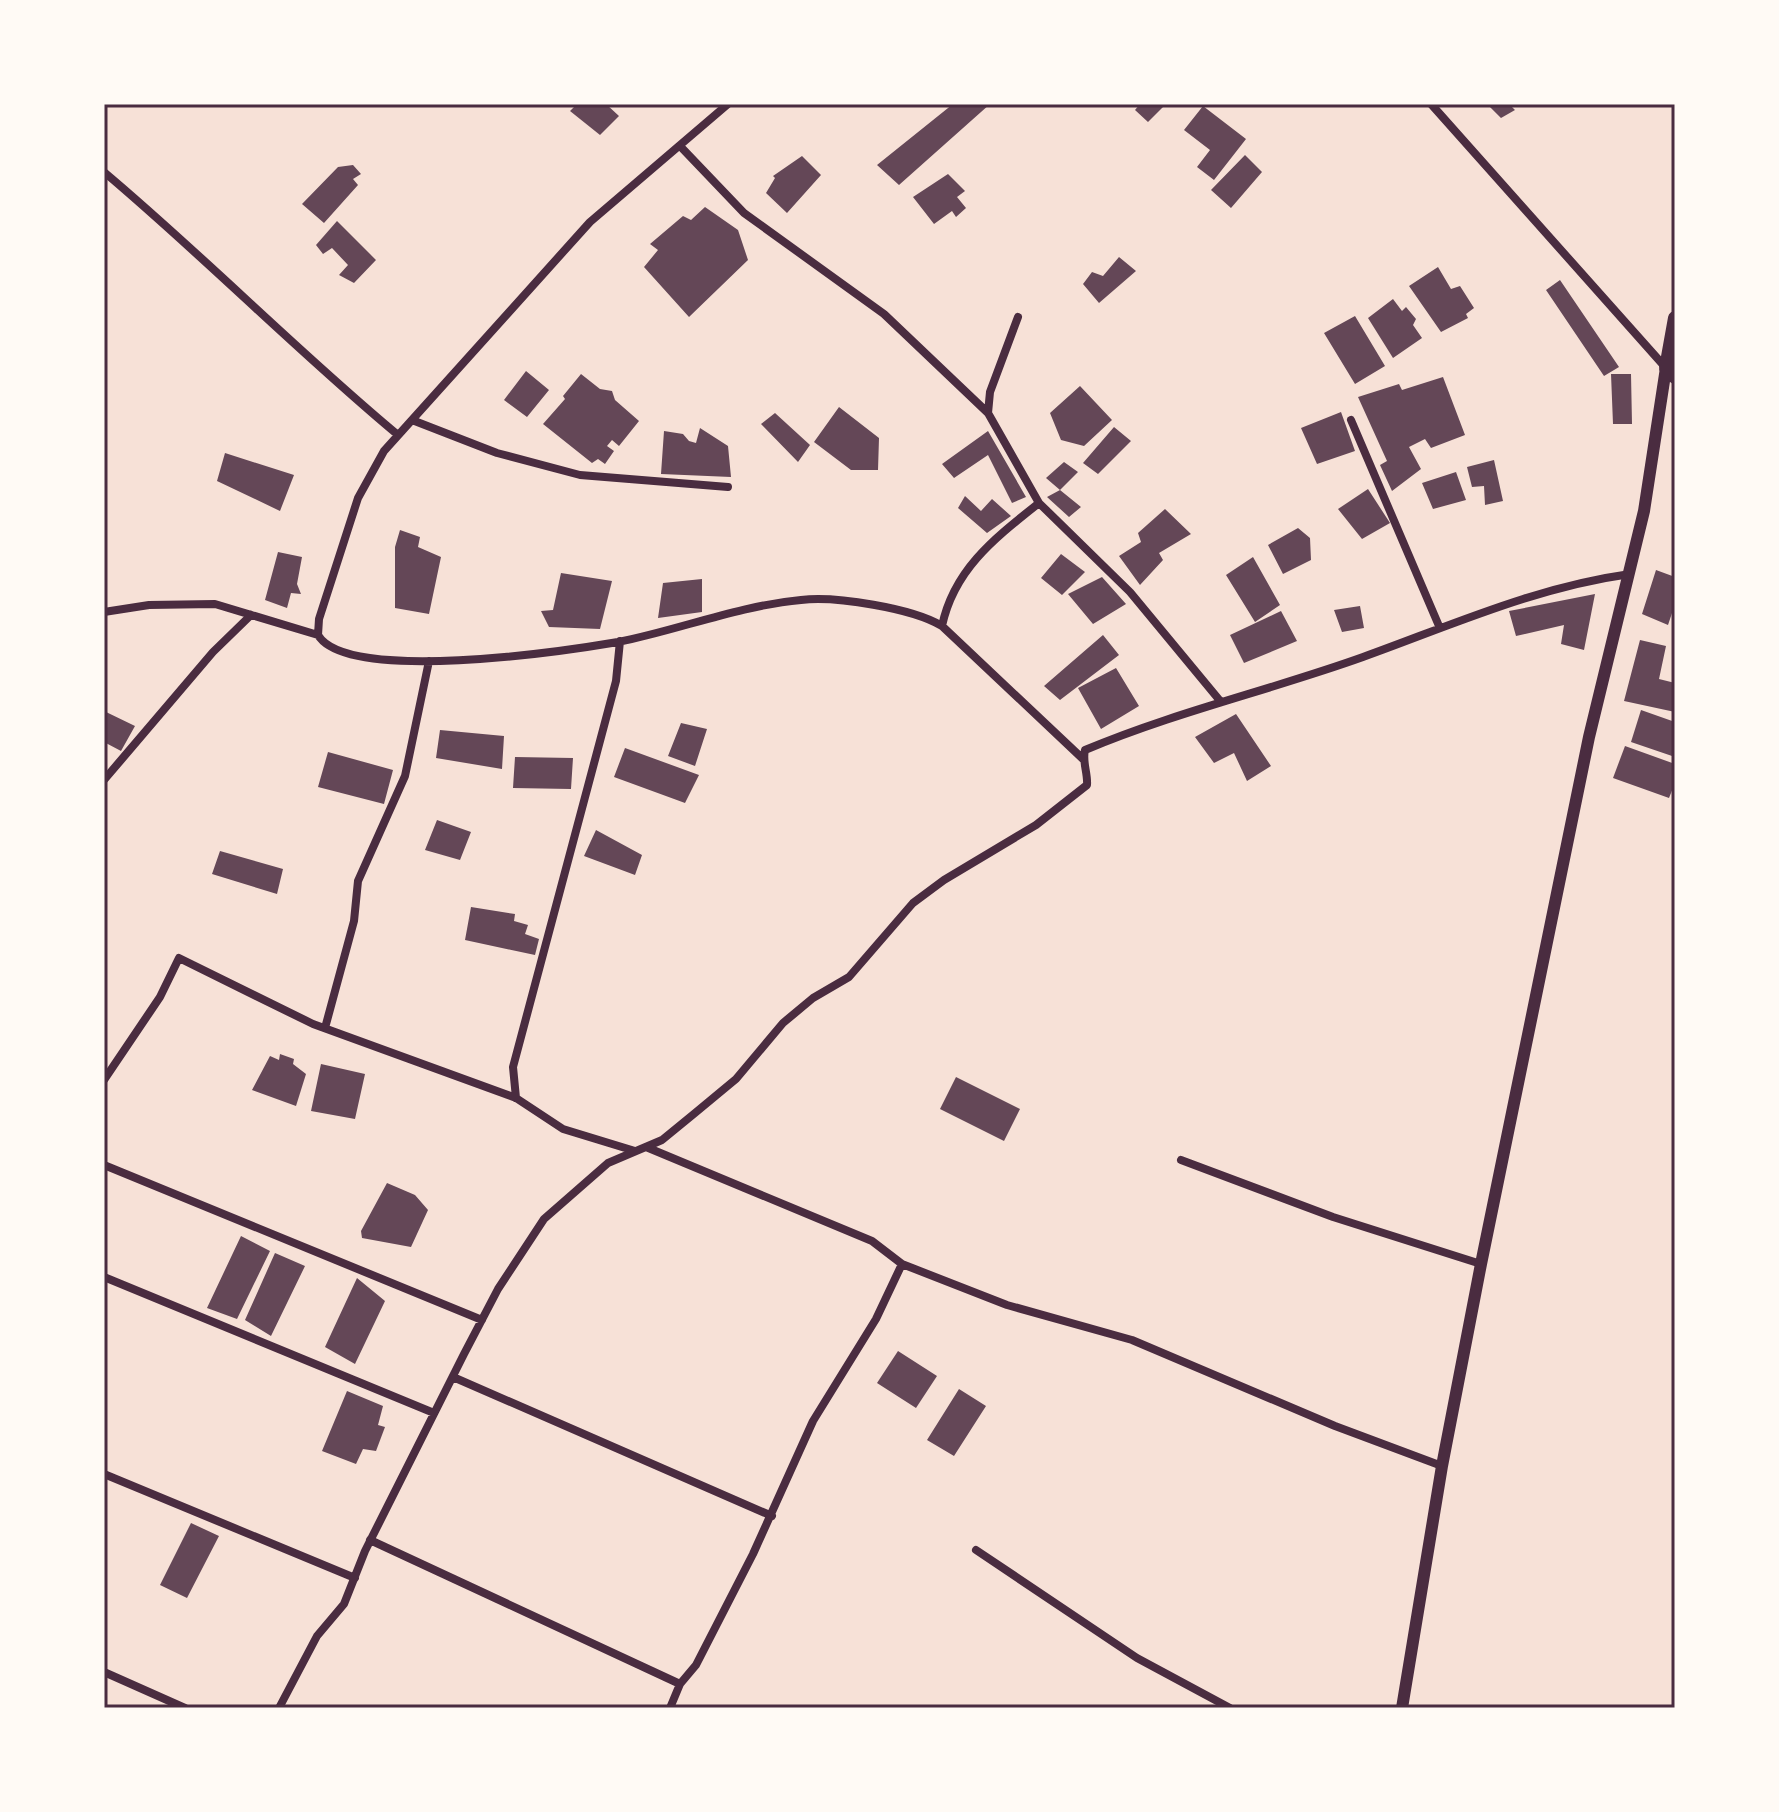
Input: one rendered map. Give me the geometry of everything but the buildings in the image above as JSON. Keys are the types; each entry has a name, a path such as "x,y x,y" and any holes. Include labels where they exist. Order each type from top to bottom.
{"main road":[{"path":"1670,373 1675,318"}],"street":[{"path":"318,635 327,592 358,498 384,451 590,222 728,104"},
{"path":"1402,1708 1442,1466 1481,1264 1589,737 1631,573 1670,373 1431,104"},
{"path":"680,146 744,213 884,314 988,413 1039,503 1130,592 1221,702"},
{"path":"104,172 190,244 274,326 398,435"},
{"path":"988,413 990,392 1018,317"},
{"path":"412,420 497,453 580,475 728,487"},
{"path":"1351,420 1439,626"},
{"path":"942,626 947,600 969,565 991,541 1039,503"},
{"path":"1083,759 1085,750 1116,737 1362,657 1439,626 1583,580 1631,573"},
{"path":"104,612 149,605 215,604 318,635 334,651 429,661 540,653 620,641 701,619 804,599 901,610 922,614 942,626 960,647 1020,697 1083,759 1088,773 1087,785 1036,825 944,880 913,903 849,977 793,1014 762,1045 736,1079 662,1140 608,1163 544,1219 482,1320 370,1540 344,1604 317,1636 279,1708"},
{"path":"104,780 213,652 251,615"},
{"path":"516,1098 513,1067 609,710 620,641"},
{"path":"325,1028 354,921 358,881 405,776 429,661"},
{"path":"104,1080 160,997 179,958 325,1028 516,1098 563,1129 635,1151"},
{"path":"646,1147 872,1241 902,1264 1007,1305 1132,1340 1335,1426 1442,1466"},
{"path":"1181,1160 1333,1217 1481,1264"},
{"path":"104,1165 482,1320"},
{"path":"670,1708 680,1684 696,1665 772,1516 813,1421 876,1319 902,1264"},
{"path":"104,1277 434,1413"},
{"path":"453,1377 772,1516"},
{"path":"104,1474 355,1578"},
{"path":"370,1540 680,1684"},
{"path":"976,1550 1137,1658 1230,1708"},
{"path":"104,1672 185,1708"}]}
